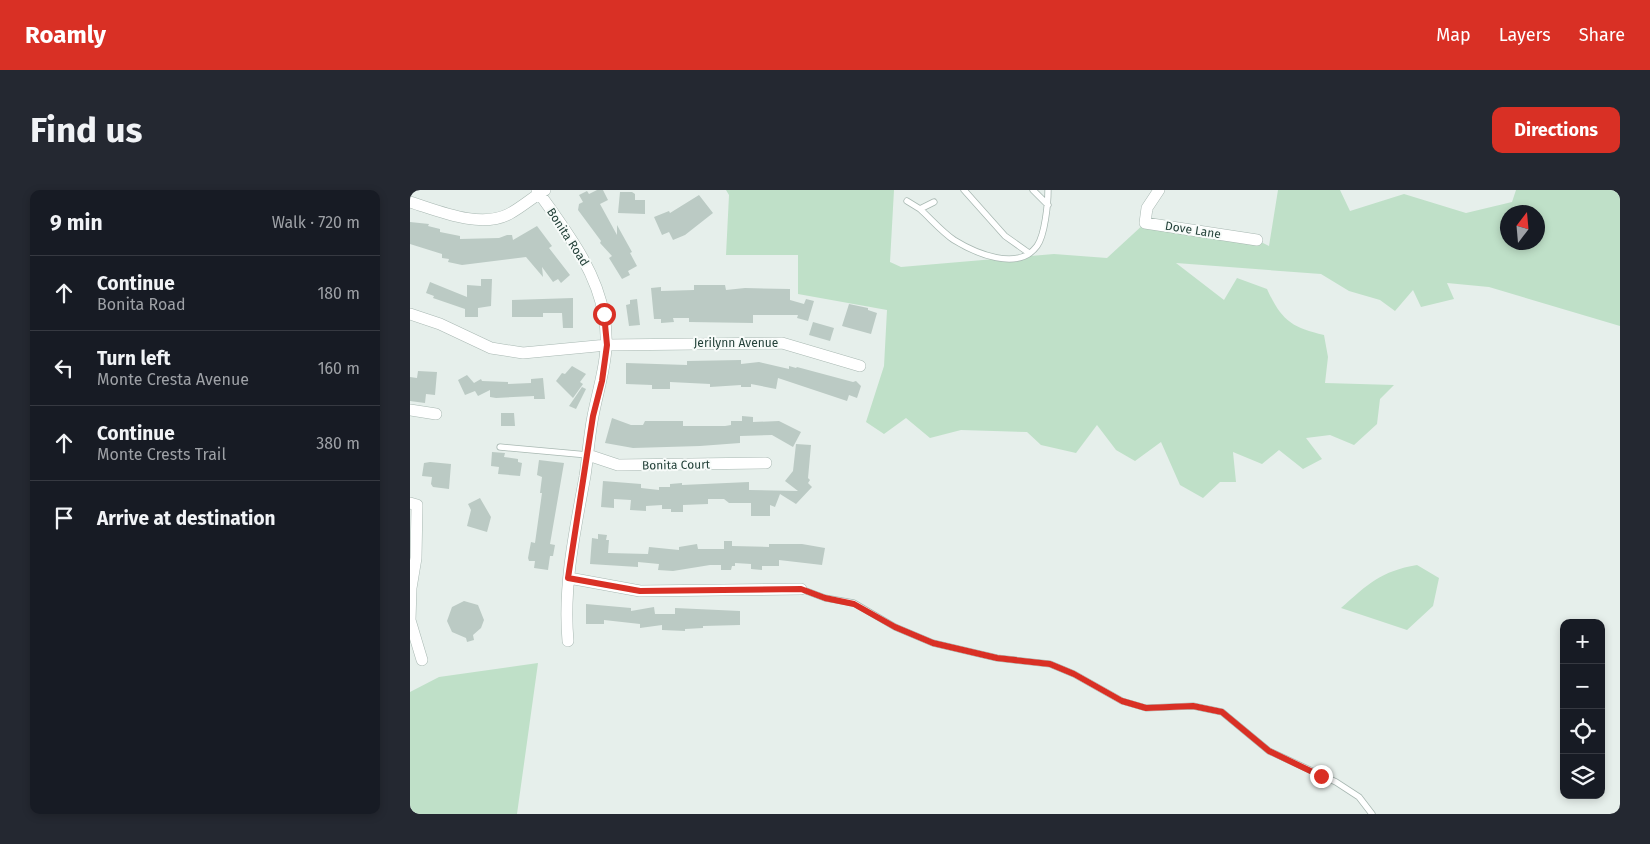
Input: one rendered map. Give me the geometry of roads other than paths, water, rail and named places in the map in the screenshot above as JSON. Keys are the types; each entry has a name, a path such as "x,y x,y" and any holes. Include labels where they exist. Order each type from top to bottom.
{"street":[{"name":"Dove Lane","path":"1159,190 1147,208 1145,223 1257,240"},
{"path":"410,202 454,215 482,220 508,214 541,191"},
{"name":"Bonita Road","path":"541,191 588,266 604,314 607,345 602,381 593,416 568,578 566,616 568,641"},
{"name":"Jerilynn Avenue","path":"410,314 440,324 491,348 523,353 607,345 782,343 860,366"},
{"path":"410,410 436,414"},
{"name":"Bonita Court","path":"588,455 618,465 766,462"},
{"path":"413,504 416,558 411,588 410,620 422,660"},
{"path":"568,578 640,591 801,589"}],"lane":[{"path":"964,190 1005,236 1029,253"},
{"path":"1033,190 1048,205"},
{"path":"907,201 920,209 953,239 996,259 1025,257 1038,245 1048,205 1048,190"},
{"path":"920,209 934,202"},
{"path":"500,447 588,455"},
{"path":"801,589 825,598 854,604 895,627 933,643 997,658 1050,664 1074,674 1122,701 1146,708 1193,706 1222,712 1269,751 1336,782 1359,797 1372,814"}]}
